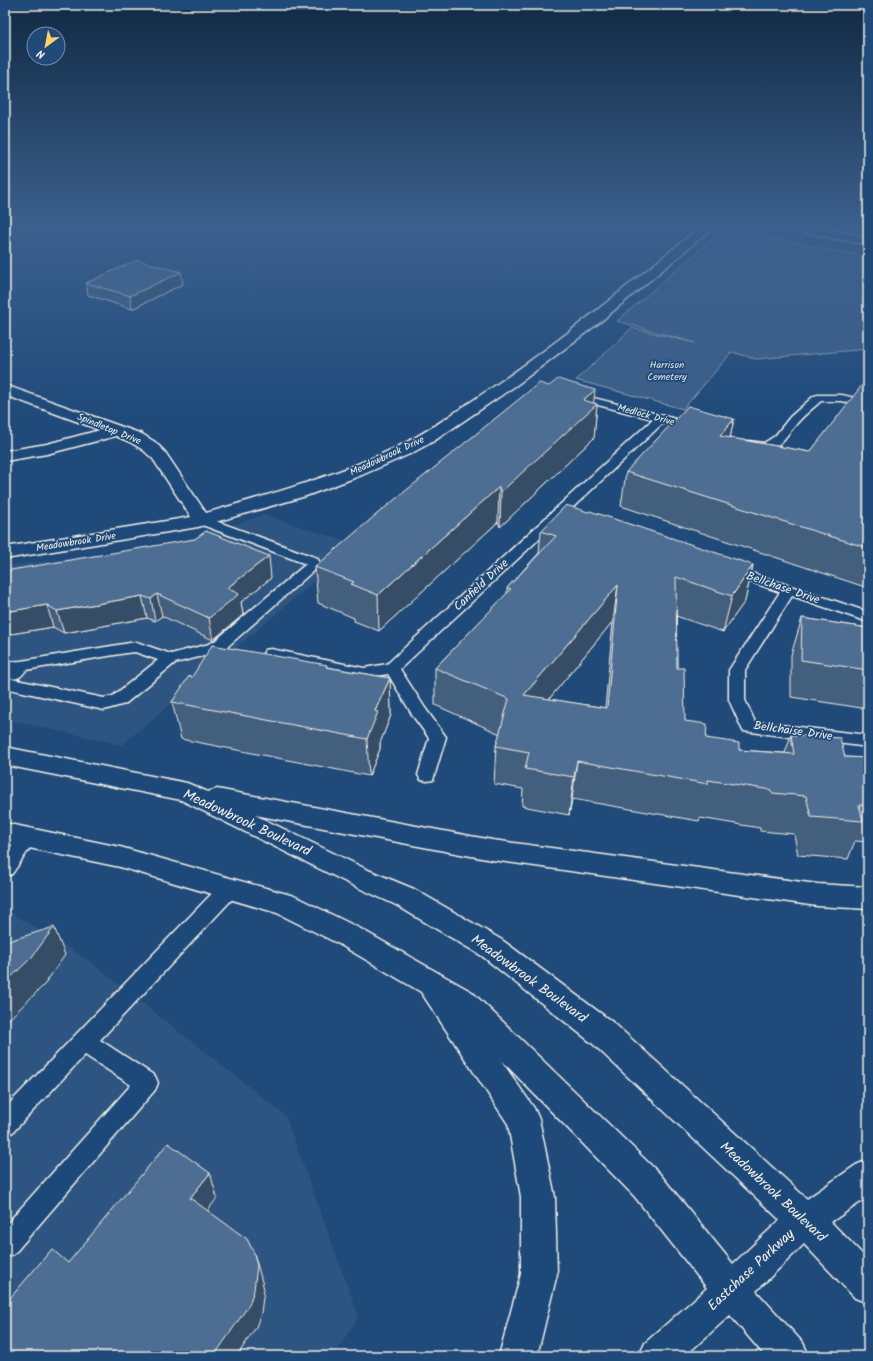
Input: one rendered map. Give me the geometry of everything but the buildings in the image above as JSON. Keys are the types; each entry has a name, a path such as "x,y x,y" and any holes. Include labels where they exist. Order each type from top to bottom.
{"main road":[{"name":"Meadowbrook Drive","path":"5,553 78,542 202,520 300,492 356,472 428,437 513,381 596,319 631,291"},
{"name":"Spindletop Drive","path":"5,390 136,438 149,446 159,456 202,520"},
{"path":"5,456 50,450 116,431"},
{"name":"Meadowbrook Boulevard","path":"5,756 187,792 359,877 405,898 492,948 604,1034 805,1220 868,1285"},
{"path":"187,792 492,850 817,895 868,898"},
{"path":"17,836 120,857 284,904 349,936 462,1001 647,1185 731,1290 790,1356"},
{"path":"429,981 523,1119 538,1197 539,1274 518,1356"},
{"name":"Eastchase Parkway","path":"658,1356 805,1220 868,1177"}],"lane":[{"name":"Medlock Drive","path":"569,395 661,418 705,432"},
{"path":"735,442 766,447 779,439 794,419 818,398 842,398 868,405"},
{"name":"Canfield Drive","path":"392,668 661,418"},
{"path":"564,509 579,514"},
{"path":"6,679 104,704 119,700 170,659 214,648 221,644 314,564 312,561 202,520"},
{"name":"Bellchase Drive","path":"721,566 788,591 868,617"},
{"name":"Bellchaise Drive","path":"788,591 737,670 737,700 750,727 868,741"},
{"path":"6,679 21,666 126,648 136,647 170,659"},
{"path":"271,654 364,673 392,668 419,712 438,737 427,775"},
{"path":"5,869 17,836"},
{"path":"5,1124 230,888"},
{"path":"5,1245 147,1083 84,1042"}],"shaded area":[{"path":"265,515 357,545 122,745 5,719 5,566 161,547"},
{"path":"5,909 88,960 285,1115 359,1317 333,1356 5,1356"}],"green space":[{"name":"Harrison Cemetery","path":"652,291 868,291 868,349 756,359 732,352 683,409 576,380 632,328 695,343 617,321"}]}
